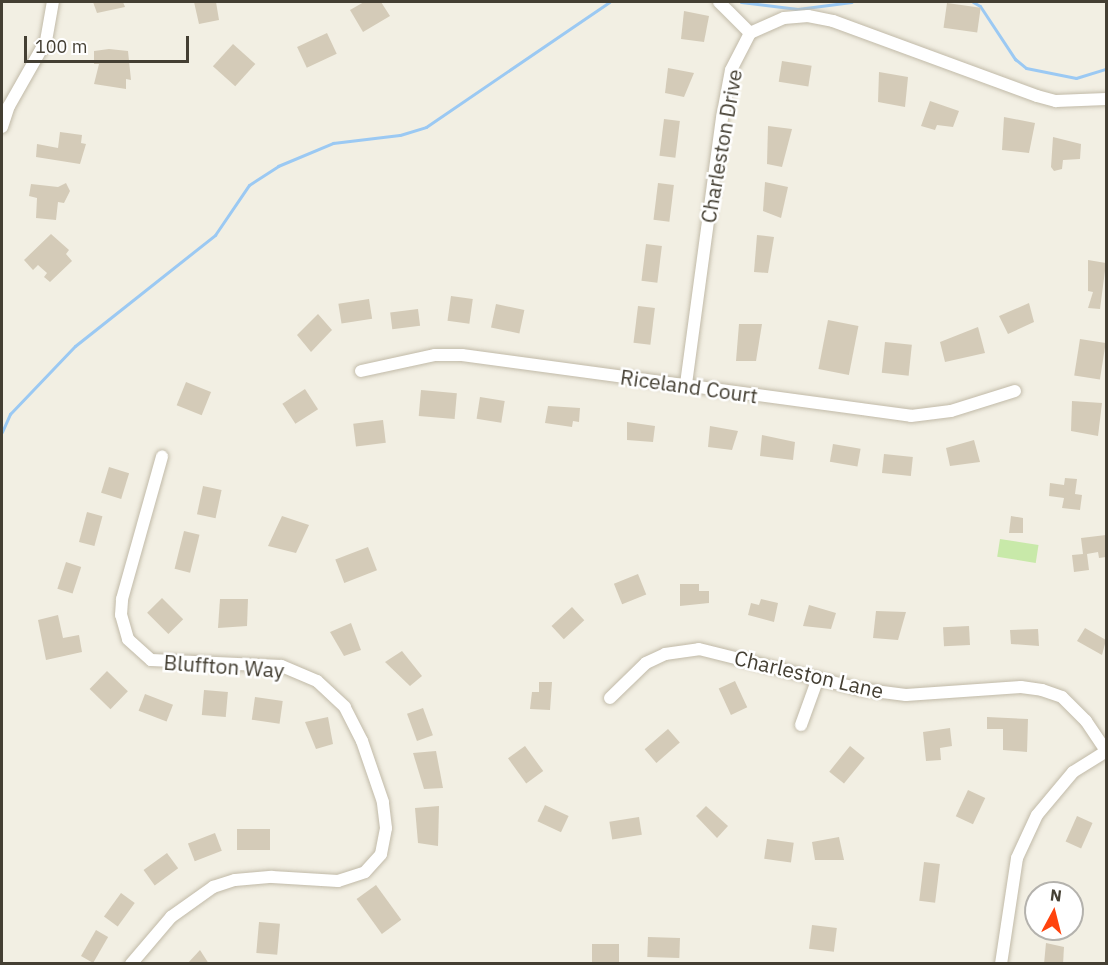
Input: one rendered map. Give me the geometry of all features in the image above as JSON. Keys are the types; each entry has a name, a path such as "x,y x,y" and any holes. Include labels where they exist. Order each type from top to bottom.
{"street":[{"path":"2,127 9,106 46,40 53,2"},
{"path":"718,2 750,33 784,18 807,16 832,21 1037,96 1067,101 1107,99"},
{"name":"Charleston Drive","path":"686,384 722,118 731,70 750,33"},
{"name":"Riceland Court","path":"361,371 435,355 462,355 911,416 951,411 1015,391"},
{"name":"Bluffton Way","path":"131,963 171,917 213,886 236,880 272,877 338,881 364,872 381,854 386,828 383,802 362,741 345,707 317,681 281,666 151,660 128,639 121,615 122,599 162,457"},
{"name":"Charleston Lane","path":"610,698 646,663 682,650 699,649 859,689 906,695 1021,687 1042,690 1062,697 1086,720 1107,751"},
{"path":"801,725 818,678"},
{"path":"1001,963 1017,858 1037,815 1073,772 1107,751"}],"green space":[{"path":"1000,539 1039,545 1036,563 997,557"}],"building":[{"path":"93,2 123,2 125,7 97,13"},
{"path":"194,2 216,2 219,20 199,24"},
{"path":"364,2 381,2 390,16 363,32 350,10"},
{"path":"947,3 981,8 977,32 944,28"},
{"path":"684,11 709,16 704,42 681,39"},
{"path":"327,33 337,54 307,68 297,47"},
{"path":"233,44 255,64 235,86 213,66"},
{"path":"109,49 128,51 131,80 126,79 126,89 94,84 99,64 94,64 94,51"},
{"path":"782,61 812,66 808,86 779,82"},
{"path":"668,68 694,73 684,97 665,93"},
{"path":"879,72 908,77 905,107 878,102"},
{"path":"930,101 959,111 953,127 937,125 935,130 921,126"},
{"path":"1004,117 1035,123 1029,153 1002,150"},
{"path":"664,119 680,121 675,158 659,156"},
{"path":"768,126 792,129 782,167 767,164"},
{"path":"60,132 82,135 81,143 86,144 80,164 36,157 37,144 58,148"},
{"path":"1053,137 1081,144 1080,159 1063,160 1062,169 1054,171 1051,167"},
{"path":"765,182 788,187 781,218 763,211"},
{"path":"66,183 70,191 64,203 58,202 56,220 36,218 37,198 29,196 31,184 58,187"},
{"path":"658,183 674,185 669,222 653,220"},
{"path":"51,234 69,250 66,254 72,261 50,282 44,277 47,273 38,265 33,270 24,260"},
{"path":"757,235 774,237 768,273 754,272"},
{"path":"646,244 662,246 657,283 641,281"},
{"path":"1088,260 1106,263 1100,309 1088,308 1093,292 1088,291"},
{"path":"451,296 473,299 469,324 448,321"},
{"path":"369,299 372,319 342,324 338,304"},
{"path":"1029,303 1034,322 1008,334 999,316"},
{"path":"496,304 524,310 519,334 491,327"},
{"path":"638,306 655,308 650,345 633,343"},
{"path":"418,309 420,326 392,329 390,312"},
{"path":"318,314 332,330 311,352 297,335"},
{"path":"828,320 858,326 849,375 818,369"},
{"path":"739,324 762,324 756,361 736,361"},
{"path":"978,327 985,353 945,362 940,342"},
{"path":"1080,339 1106,343 1100,380 1074,376"},
{"path":"885,342 912,345 909,376 882,373"},
{"path":"186,382 211,392 202,415 177,405"},
{"path":"305,389 318,409 295,424 282,404"},
{"path":"421,390 457,393 455,419 419,416"},
{"path":"480,397 505,401 501,423 477,419"},
{"path":"1072,401 1102,403 1098,436 1071,431"},
{"path":"548,406 580,408 579,422 573,421 572,427 545,423"},
{"path":"383,420 386,443 356,446 353,424"},
{"path":"627,422 655,426 653,442 627,440"},
{"path":"710,426 738,431 732,450 708,447"},
{"path":"762,435 795,442 793,460 760,456"},
{"path":"974,440 980,462 950,466 946,448"},
{"path":"833,444 861,449 857,467 830,462"},
{"path":"884,454 913,457 911,476 882,473"},
{"path":"109,467 129,473 121,499 101,493"},
{"path":"1065,478 1077,479 1075,494 1082,495 1080,510 1062,508 1064,498 1049,496 1050,483 1064,485"},
{"path":"203,486 222,490 216,518 197,514"},
{"path":"87,512 102,516 94,546 79,542"},
{"path":"282,516 309,525 296,553 268,546"},
{"path":"1011,516 1023,518 1023,533 1009,533"},
{"path":"184,531 200,535 190,573 175,569"},
{"path":"1106,535 1106,557 1099,558 1098,552 1087,554 1089,570 1074,572 1072,555 1083,554 1081,538"},
{"path":"368,547 377,570 344,583 335,560"},
{"path":"66,562 81,567 73,594 57,589"},
{"path":"638,574 646,594 622,604 614,584"},
{"path":"680,584 699,584 699,591 709,591 709,603 680,606"},
{"path":"162,598 183,619 168,634 147,613"},
{"path":"220,599 248,599 247,626 218,628"},
{"path":"761,599 778,603 774,622 748,615 751,603 759,605"},
{"path":"809,605 836,613 831,629 803,626"},
{"path":"572,607 584,620 564,639 552,626"},
{"path":"876,611 906,612 898,640 873,638"},
{"path":"58,615 63,638 79,635 82,652 46,660 38,620"},
{"path":"351,623 361,650 344,656 330,632"},
{"path":"969,626 970,645 944,646 943,627"},
{"path":"1085,628 1106,640 1102,655 1077,641"},
{"path":"1038,629 1039,646 1011,644 1010,630"},
{"path":"402,651 422,676 410,686 385,662"},
{"path":"107,671 128,691 110,709 90,689"},
{"path":"735,681 747,707 731,715 719,689"},
{"path":"539,682 552,682 550,710 530,709 532,692 539,692"},
{"path":"204,690 228,692 226,717 202,715"},
{"path":"145,694 173,705 167,722 139,711"},
{"path":"255,697 283,701 280,724 252,720"},
{"path":"423,708 433,735 417,741 407,714"},
{"path":"328,717 333,744 316,749 305,722"},
{"path":"987,717 1028,719 1027,752 1003,750 1003,729 987,729"},
{"path":"950,728 952,746 940,748 941,760 926,761 923,732"},
{"path":"668,729 680,743 656,763 645,749"},
{"path":"525,746 543,771 526,783 508,758"},
{"path":"850,746 865,758 844,784 829,772"},
{"path":"436,751 443,788 424,789 413,753"},
{"path":"968,790 985,798 973,824 956,816"},
{"path":"545,805 569,816 561,832 537,821"},
{"path":"439,806 438,846 418,843 415,808"},
{"path":"706,806 728,826 717,838 696,816"},
{"path":"1077,816 1093,823 1081,848 1066,842"},
{"path":"639,817 642,835 612,839 609,822"},
{"path":"237,829 270,829 270,850 237,850"},
{"path":"215,833 222,851 195,861 188,843"},
{"path":"839,837 844,860 815,860 812,842"},
{"path":"767,839 794,843 791,863 764,859"},
{"path":"167,853 178,868 155,885 144,870"},
{"path":"924,862 940,864 935,903 919,901"},
{"path":"376,885 401,920 382,934 357,899"},
{"path":"121,893 135,903 118,926 104,916"},
{"path":"259,922 280,924 277,955 256,953"},
{"path":"812,925 837,928 834,952 809,949"},
{"path":"96,930 108,937 93,963 81,956"},
{"path":"648,937 680,938 679,958 647,957"},
{"path":"1046,943 1064,947 1063,964 1044,964"},
{"path":"592,944 619,944 619,963 592,963"},
{"path":"200,950 209,964 187,964"}],"waterway":[{"path":"2,432 10,414 75,346 215,235 249,185 278,166 333,143 400,135 426,127 609,2"},
{"path":"741,2 798,9 852,2"},
{"path":"973,2 980,6 1015,59 1026,68 1076,78 1106,69"}]}
